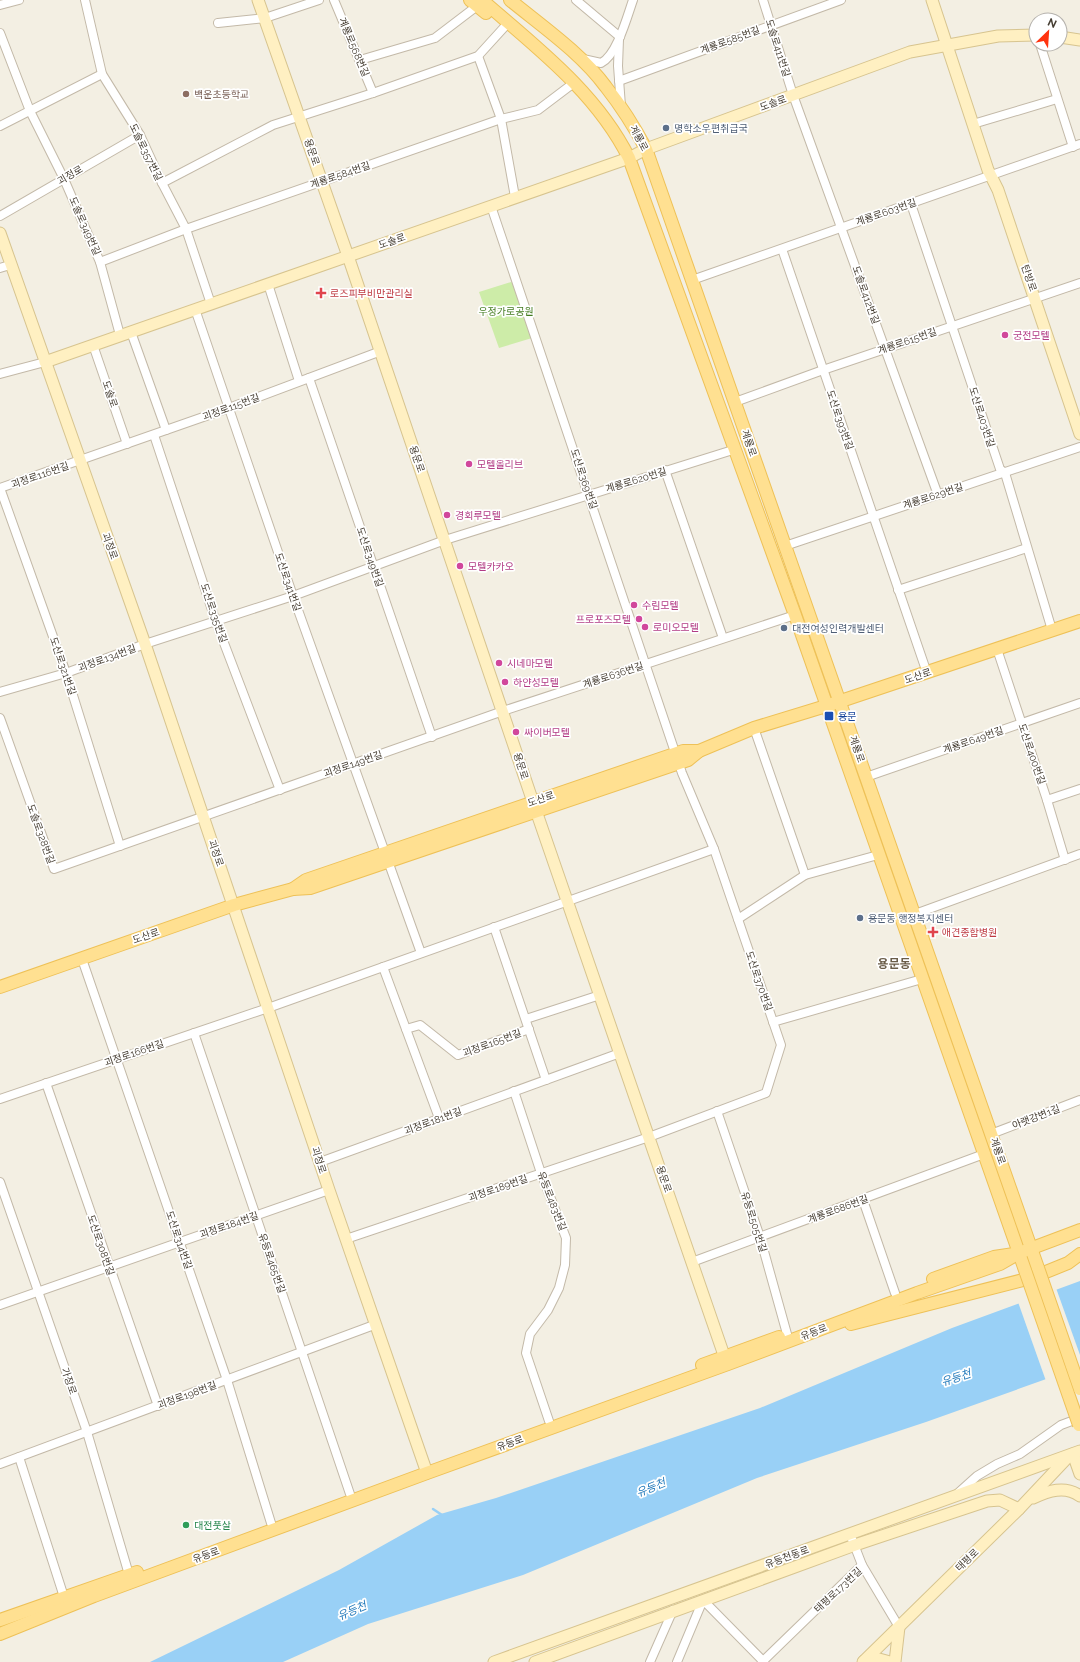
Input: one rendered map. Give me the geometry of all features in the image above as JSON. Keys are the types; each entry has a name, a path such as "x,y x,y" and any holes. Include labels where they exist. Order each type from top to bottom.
{"main road":[{"name":"계룡로","path":"510,0 521,5 580,59 606,86 637,132 646,149 1080,1389"},
{"name":"계룡로","path":"476,2 503,19 575,82 618,136 629,158 736,449 878,855 1080,1423"},
{"name":"도산로","path":"0,987 234,905 293,889 310,888 387,857 677,758 688,760 698,751 754,728 927,673 1080,620"},
{"name":"유등로","path":"0,1620 64,1597 130,1578 726,1360 787,1334 895,1293 994,1257 1019,1253 1032,1249 1080,1230"},
{"name":"유등로","path":"0,1634 130,1578 272,1523 350,1494 425,1469 549,1421 832,1325 1000,1264 1019,1253"},
{"path":"832,1325 859,1323 1025,1280 1068,1263 1080,1254"}],"street":[{"path":"0,5 19,0"},
{"name":"도솔로357번길","path":"85,0 102,74 140,135 162,183 186,229 211,304"},
{"name":"용문로","path":"258,0 348,256 503,711 534,807 568,901 726,1360"},
{"path":"218,23 265,18 319,0"},
{"name":"계룡로568번길","path":"334,0 373,93"},
{"path":"576,0 620,37"},
{"path":"580,59 601,63 605,61 620,37 634,0"},
{"name":"도솔로411번길","path":"763,0 793,96"},
{"name":"계룡로585번길","path":"619,81 841,0"},
{"name":"탄방로","path":"932,0 973,124 991,176 998,190 1035,298 1080,434"},
{"name":"계룡로","path":"360,60 435,38 476,2"},
{"path":"162,183 273,125 373,93 478,56 503,19"},
{"name":"도솔로349번길","path":"0,33 30,111 64,179 100,262 120,335"},
{"name":"도솔로","path":"0,374 45,362 629,158 646,149 910,52 947,44 998,36 1028,35"},
{"path":"620,37 619,81 621,108"},
{"path":"1068,38 1080,40"},
{"path":"1043,52 1058,99 1076,146"},
{"path":"478,56 501,119 516,197"},
{"path":"0,126 102,74"},
{"name":"계룡로584번길","path":"100,262 186,229 501,119 538,110 575,82"},
{"name":"도솔로412번길","path":"793,96 938,495"},
{"path":"973,124 1058,99"},
{"name":"괴정로","path":"0,216 140,135"},
{"name":"계룡로603번길","path":"692,280 782,250 1076,146"},
{"name":"도산로403번길","path":"911,204 1000,469 1005,473 1052,630"},
{"name":"도산로369번길","path":"491,206 677,758"},
{"name":"괴정로","path":"0,233 5,267 45,362 145,644 374,1325 425,1469"},
{"name":"도산로393번길","path":"782,250 927,673"},
{"name":"계룡로615번길","path":"735,402 823,370 1080,282"},
{"path":"268,284 300,381"},
{"name":"도산로341번길","path":"195,309 293,596 387,857"},
{"path":"131,332 166,430"},
{"name":"도솔로","path":"93,345 128,444"},
{"name":"괴정로115번길","path":"80,461 229,408 380,351"},
{"name":"도산로349번길","path":"309,378 432,736"},
{"name":"도산로335번길","path":"154,434 216,622 280,790"},
{"name":"계룡로629번길","path":"785,546 873,515 1005,473 1080,447"},
{"name":"계룡로620번길","path":"293,596 445,540 736,449"},
{"name":"괴정로116번길","path":"0,488 80,461"},
{"path":"665,470 723,638"},
{"name":"도산로321번길","path":"0,488 66,673 120,846"},
{"path":"898,590 1027,548"},
{"name":"괴정로134번길","path":"0,692 66,673 145,644 293,596"},
{"name":"계룡로636번길","path":"503,711 795,615"},
{"name":"도산로400번길","path":"997,649 1047,800 1065,860"},
{"name":"계룡로649번길","path":"866,776 1080,703"},
{"name":"괴정로149번길","path":"203,817 503,711"},
{"name":"도솔로328번길","path":"0,718 54,869 203,817"},
{"path":"754,728 805,875"},
{"name":"도산로370번길","path":"649,1137 766,1093 781,1045 714,848 677,758"},
{"path":"1047,800 1080,789"},
{"path":"268,1008 714,848"},
{"path":"915,914 1080,854"},
{"path":"738,919 805,875 878,855"},
{"path":"387,857 421,953"},
{"name":"괴정로165번길","path":"406,1029 420,1025 458,1055 529,1029 494,927"},
{"name":"도산로314번길","path":"82,959 227,1380 272,1523"},
{"path":"383,967 439,1118"},
{"path":"773,1022 922,979"},
{"path":"526,1019 600,994"},
{"name":"괴정로166번길","path":"0,1098 268,1008"},
{"path":"529,1029 546,1080"},
{"name":"유등로465번길","path":"194,1033 350,1494"},
{"name":"괴정로181번길","path":"320,1162 620,1053"},
{"name":"도산로308번길","path":"46,1083 108,1267 158,1406"},
{"name":"유등로483번길","path":"514,1091 541,1173 566,1238 566,1265 559,1288 548,1310 530,1334 526,1353 549,1421"},
{"name":"아랫강변1길","path":"992,1134 1080,1100"},
{"name":"유등로505번길","path":"717,1111 760,1237 787,1334"},
{"name":"괴정로189번길","path":"346,1239 649,1137"},
{"name":"계룡로686번길","path":"692,1262 984,1154"},
{"name":"가장로","path":"0,1182 87,1432 130,1578"},
{"name":"괴정로184번길","path":"0,1305 329,1190"},
{"path":"863,1200 895,1293"},
{"name":"괴정로198번길","path":"0,1464 374,1325"},
{"path":"953,1497 977,1476 997,1464 1020,1454 1061,1426 1080,1423"},
{"path":"1074,1453 1080,1474"},
{"name":"유등천동로","path":"494,1662 1074,1453"},
{"name":"태평로","path":"864,1661 1074,1453"},
{"path":"19,1458 64,1597"},
{"path":"1028,1499 1055,1490 1066,1490 1080,1496"},
{"name":"유등천동로","path":"535,1662 547,1660 673,1610 855,1545 987,1501 1000,1500 1019,1509"},
{"path":"850,1534 862,1565"},
{"name":"태평로173번길","path":"763,1662 862,1565 899,1627"},
{"path":"677,1662 703,1600 763,1662"},
{"path":"650,1662 673,1610"},
{"path":"895,1662 899,1627"},
{"path":"864,1661 879,1659 890,1662"}],"green space":[{"name":"우정가로공원","path":"511,282 519,287 532,338 499,348 479,292"}],"water":[{"name":"유등천","path":"1080,1281 1080,1367 926,1422 757,1478 523,1575 368,1624 283,1662 150,1662 339,1570 437,1515 496,1498 760,1408 952,1328"}],"pier":[{"path":"1056,1288 1080,1355 1080,1369 1046,1381 1018,1302"}],"waterway":[{"path":"433,1509 442,1515"}],"place":[{"name":"백운초등학교","path":"186,94"},
{"name":"명학소우편취급국","path":"666,128"},
{"name":"로즈피부비만관리실","path":"321,293"},
{"name":"궁전모텔","path":"1005,335"},
{"name":"모텔올리브","path":"469,464"},
{"name":"경회루모텔","path":"447,515"},
{"name":"모텔카카오","path":"460,566"},
{"name":"수림모텔","path":"634,605"},
{"name":"프로포즈모텔","path":"639,619"},
{"name":"로미오모텔","path":"645,627"},
{"name":"대전여성인력개발센터","path":"784,628"},
{"name":"시네마모텔","path":"499,663"},
{"name":"하얀성모텔","path":"505,682"},
{"name":"용문","path":"829,716"},
{"name":"싸이버모텔","path":"516,732"},
{"name":"용문동 행정복지센터","path":"860,918"},
{"name":"애견종합병원","path":"933,932"},
{"name":"대전풋살","path":"186,1525"}],"district":[{"name":"용문동","path":"894,964"}]}
